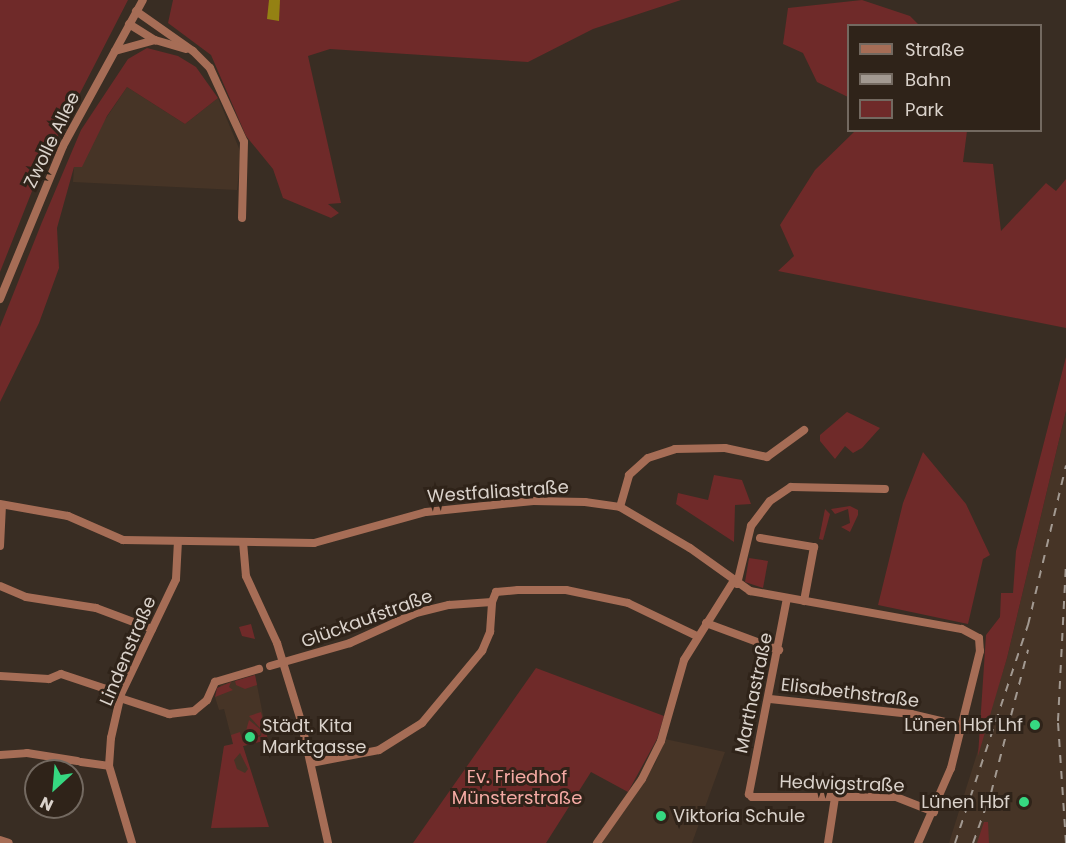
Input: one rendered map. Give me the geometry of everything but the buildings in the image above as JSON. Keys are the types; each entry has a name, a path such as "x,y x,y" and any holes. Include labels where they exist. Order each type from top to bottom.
{"street":[{"name":"Zwolle Allee","path":"0,299 58,156 143,0"},
{"path":"136,11 193,51 210,68 244,142 242,218"},
{"path":"129,24 155,40 193,51"},
{"path":"114,52 155,40"},
{"path":"620,507 629,475 648,458 675,449 725,448 767,457 804,430"},
{"path":"597,843 642,779 661,741 684,660 697,636 735,583 751,526 770,501 791,487 885,489"},
{"name":"Westfaliastraße","path":"178,541 314,543 402,516 473,506 564,501 620,507 690,548 735,583 787,598 962,629 979,638 980,651 962,726"},
{"path":"0,546 1,504 38,508 68,516 115,538 178,541"},
{"path":"760,538 814,547 804,601"},
{"name":"Lindenstraße","path":"132,843 109,765 121,696 176,579 178,541"},
{"path":"243,542 246,576 283,663 311,763 328,843"},
{"path":"0,586 26,597 96,608 152,629"},
{"name":"Glückaufstraße","path":"270,666 350,643 416,613 448,605 492,602 496,592 576,592 628,603 697,636"},
{"name":"Marthastraße","path":"749,794 770,699 787,598"},
{"path":"311,763 379,750 422,723 482,651 490,632 492,602"},
{"path":"706,623 779,650"},
{"path":"0,675 49,679 61,675 169,714 195,711 207,700 215,682 259,669"},
{"name":"Elisabethstraße","path":"770,699 911,714 962,726"},
{"path":"918,843 934,812 962,726"},
{"path":"0,755 27,753 109,765"},
{"name":"Hedwigstraße","path":"749,794 752,797 896,797 934,812"},
{"path":"828,843 835,797"},
{"path":"0,840 9,843"}],"shaded area":[{"path":"269,0 280,0 279,21 267,19"},
{"path":"127,87 185,124 218,98 241,153 237,190 73,182 74,166"},
{"path":"1066,411 1066,843 949,843 1007,658"},
{"name":"Städt. Kita Marktgasse","path":"255,675 268,740 243,746 258,797 222,758 224,746 233,744 224,709 219,710 215,697 221,685"},
{"name":"Viktoria Schule","path":"665,739 725,752 692,843 602,843 655,764"}],"green space":[{"path":"0,0 128,0 40,171 0,272"},
{"path":"173,0 681,0 593,29 528,62 330,49 308,56 341,203 328,204 339,213 331,218 283,198 273,169 246,136 211,55 168,23"},
{"path":"862,0 910,16 918,24 847,24 847,97 817,82 803,53 783,44 788,8"},
{"path":"147,48 178,56 196,67 218,98 185,124 127,87 107,116 82,167 74,167 57,228 59,268 39,323 0,402 0,327 42,222 81,130 128,59"},
{"path":"854,132 967,132 963,162 993,164 1001,231 1046,183 1056,191 1066,179 1066,328 778,271 794,256 780,225 815,170"},
{"path":"1066,357 1066,411 1007,658 978,756 986,635 1000,617 1001,593 1013,593 1016,551"},
{"path":"847,412 880,428 862,448 853,453 845,446 835,459 820,441 820,435"},
{"path":"923,452 966,504 990,555 983,559 968,624 878,605 903,503"},
{"path":"714,475 742,480 751,504 735,505 734,542 676,504 678,493 708,500"},
{"path":"850,506 858,510 858,515 850,532 841,527 850,523 848,509 835,514 831,509"},
{"path":"825,509 830,514 823,540 819,539"},
{"path":"749,558 768,561 763,588 745,582"},
{"path":"251,624 255,639 242,636 239,627"},
{"name":"Ev. Friedhof Münsterstraße","path":"536,668 664,716 657,739 628,792 591,772 546,843 413,843"},
{"path":"255,675 257,685 245,689 236,685 235,681"},
{"path":"231,682 229,687 233,690 215,697 217,688"},
{"path":"261,712 268,740 243,746 269,827 211,828 224,746 233,744 231,735 240,732 243,742 261,736 262,730 249,716","holes":["240,753 248,769 245,773 237,769 234,760"]},
{"path":"249,720 261,730 260,735 244,738"},
{"path":"984,822 988,822 989,843 977,843"}],"railway":[{"path":"955,843 1028,625 1066,465"},
{"path":"1066,564 1058,721 1066,843"},
{"path":"973,843 991,793 1028,650"}],"place":[{"name":"Lünen Hbf Lhf","path":"1035,725"},
{"name":"Städt. Kita Marktgasse","path":"250,737"},
{"name":"Lünen Hbf","path":"1024,802"},
{"name":"Viktoria Schule","path":"661,816"}]}
